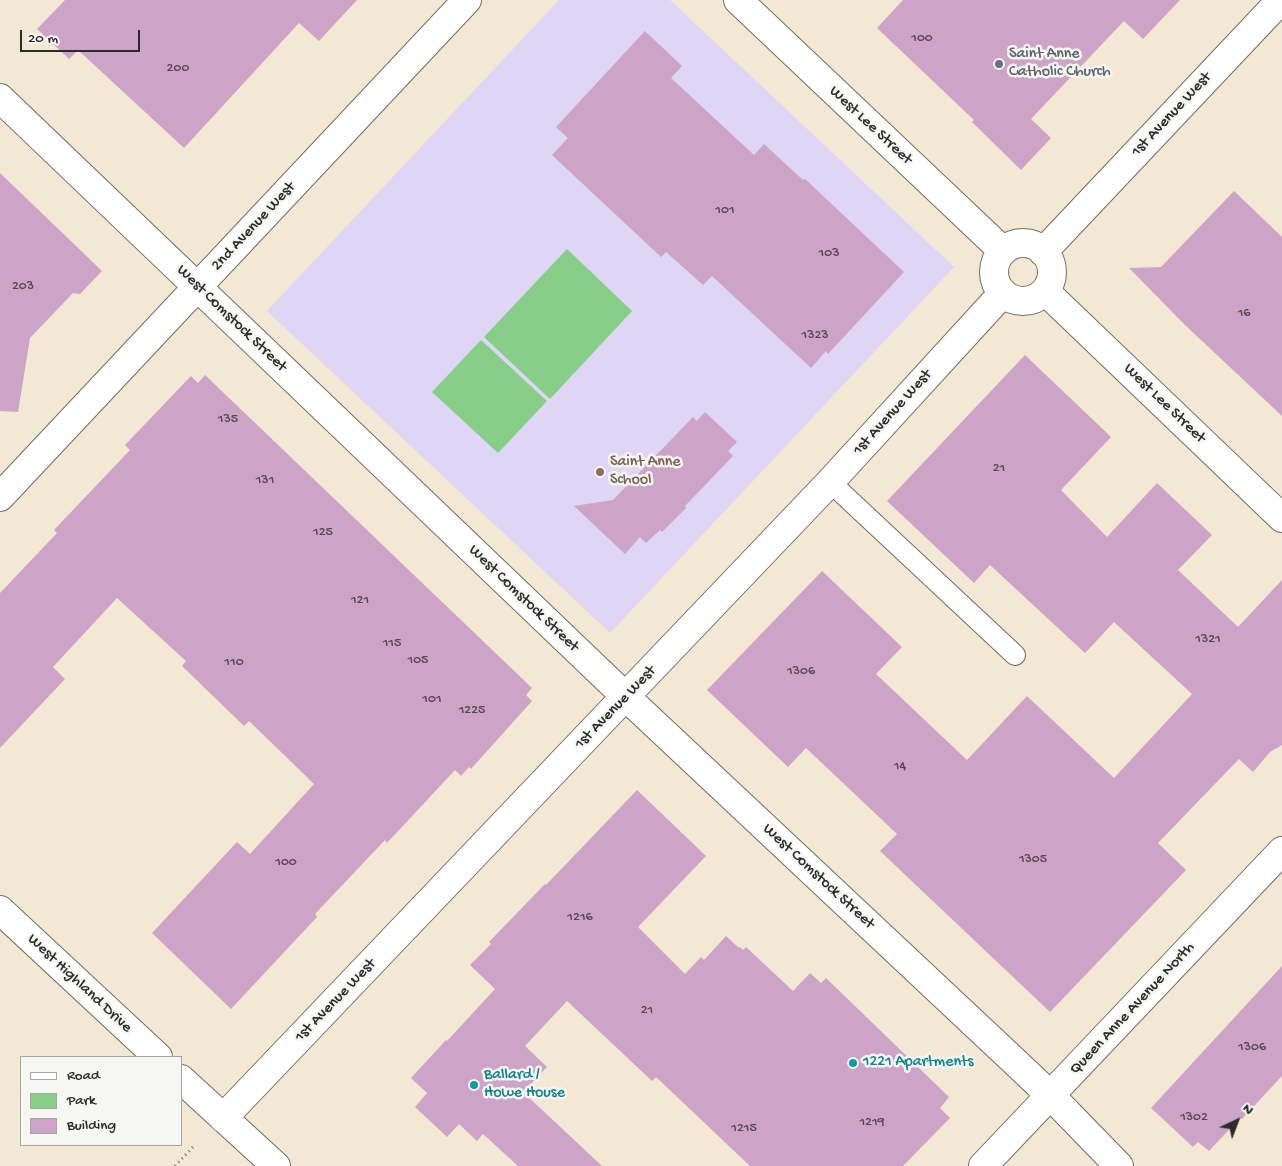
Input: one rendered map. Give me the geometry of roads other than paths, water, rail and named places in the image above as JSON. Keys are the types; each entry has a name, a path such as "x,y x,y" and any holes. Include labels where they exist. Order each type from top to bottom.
{"street":[{"name":"2nd Avenue West","path":"0,497 467,0"},
{"name":"West Lee Street","path":"738,0 1003,251"},
{"name":"1st Avenue West","path":"1044,252 1281,0"},
{"name":"West Comstock Street","path":"0,98 626,697 1050,1095 1120,1166"},
{"path":"1022,243 1033,245 1044,252 1051,266 1052,277 1049,286 1042,294 1034,299 1024,301 1006,296 1000,290 994,273 995,264 1003,251 1013,245 1022,243"},
{"name":"West Lee Street","path":"1045,291 1282,518"},
{"name":"1st Avenue West","path":"223,1118 830,482 1003,293"},
{"name":"Queen Anne Avenue North","path":"983,1166 1282,851"},
{"name":"West Highland Drive","path":"0,910 157,1056"},
{"path":"182,1080 276,1166"}],"lane":[{"path":"830,482 1015,655"}],"place":[{"name":"Saint Anne Catholic Church","path":"999,64"},
{"name":"Saint Anne School","path":"600,472"},
{"name":"1221 Apartments","path":"853,1063"},
{"name":"Ballard / Howe House","path":"474,1085"}]}
